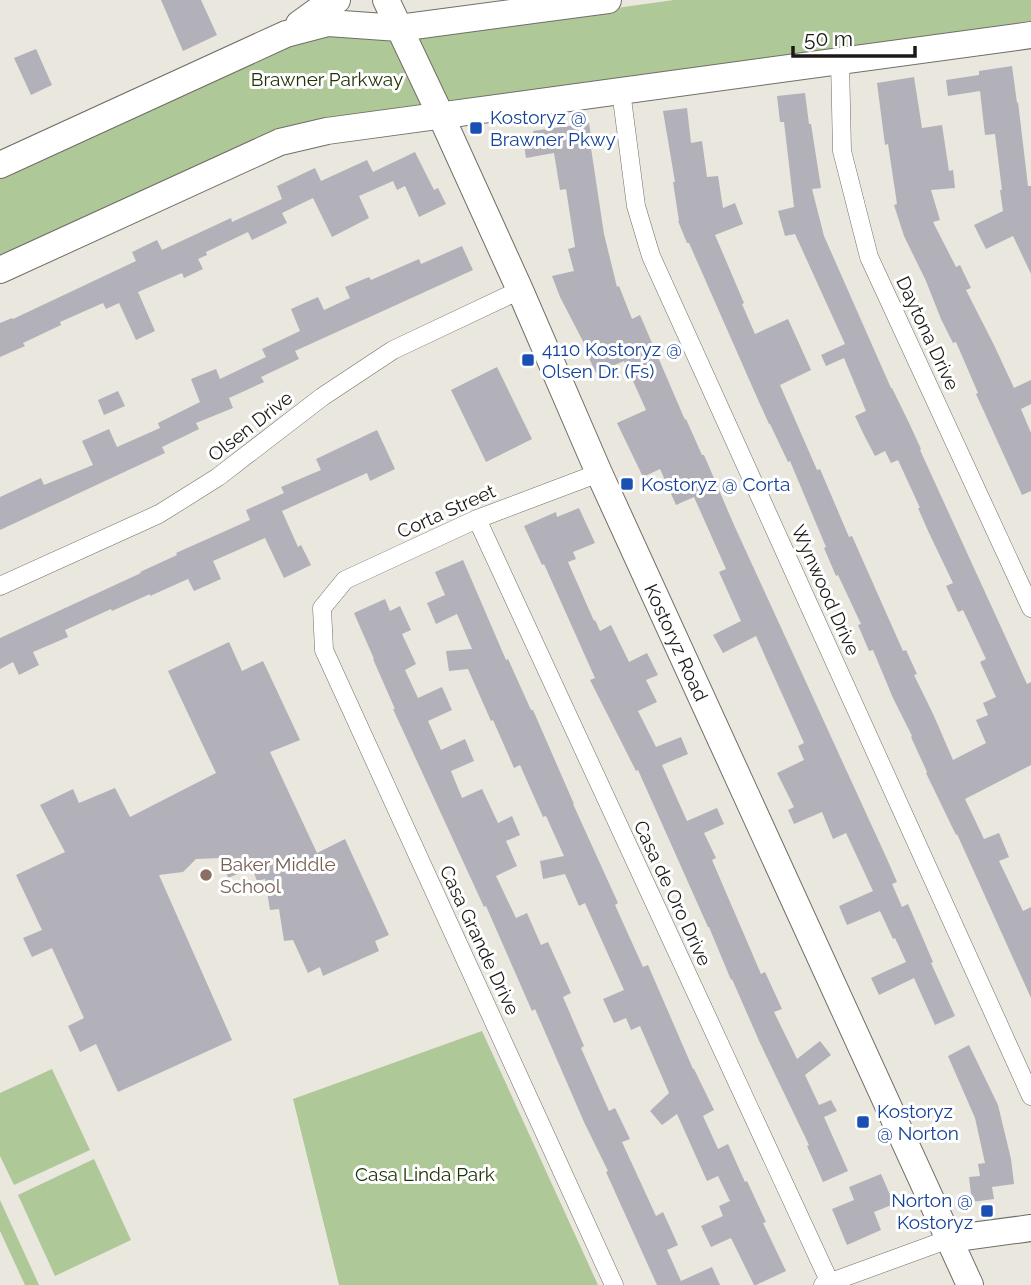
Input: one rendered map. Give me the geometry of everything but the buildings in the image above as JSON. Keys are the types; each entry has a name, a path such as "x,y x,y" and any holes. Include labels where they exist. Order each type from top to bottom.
{"street":[{"path":"286,34 324,6 337,0"},
{"name":"Kostoryz Road","path":"386,0 520,290 598,473 970,1285"},
{"path":"0,165 286,34 328,23 399,29 608,0"},
{"path":"0,270 280,142 327,131 1031,35"},
{"name":"Daytona Drive","path":"839,61 842,151 869,257 1031,608"},
{"name":"Wynwood Drive","path":"621,91 636,206 651,256 1031,1096"},
{"name":"Olsen Drive","path":"0,586 159,514 218,477 322,397 393,350 520,290"},
{"name":"Corta Street","path":"322,608 345,580 477,519 598,473"},
{"name":"Casa de Oro Drive","path":"477,519 828,1284"},
{"name":"Casa Grande Drive","path":"322,608 324,650 614,1285"},
{"path":"828,1284 949,1239 1031,1228"}],"green space":[{"name":"Brawner Parkway","path":"674,0 1031,0 1031,25 386,114 0,260 0,179 294,45 317,37 435,33"},
{"name":"Casa Linda Park","path":"482,1031 598,1285 339,1285 293,1099"},
{"path":"52,1069 90,1150 14,1185 0,1156 0,1093"},
{"path":"94,1159 131,1240 55,1276 18,1195"},
{"path":"0,1200 39,1285 25,1285 0,1231"}],"place":[{"name":"Kostoryz @ Brawner Pkwy","path":"476,128"},
{"name":"4110 Kostoryz @ Olsen Dr. (Fs)","path":"528,360"},
{"name":"Kostoryz @ Corta","path":"627,484"},
{"name":"Baker Middle School","path":"206,875"},
{"name":"Kostoryz @ Norton","path":"863,1122"},
{"name":"Norton @ Kostoryz","path":"987,1211"}]}
